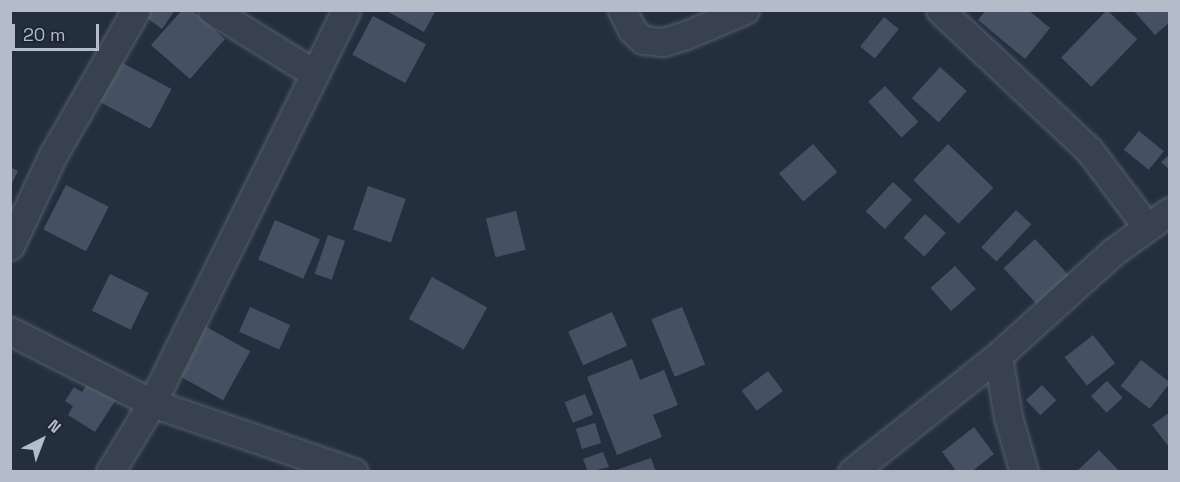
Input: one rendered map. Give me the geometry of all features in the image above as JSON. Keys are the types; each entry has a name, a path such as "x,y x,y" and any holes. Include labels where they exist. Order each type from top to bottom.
{"street":[{"path":"10,246 53,155 136,10"},
{"path":"212,10 315,74"},
{"path":"110,471 152,403 346,10"},
{"path":"622,10 632,30 643,40 663,42 686,36 745,10"},
{"path":"940,10 1089,150 1147,227"},
{"path":"852,471 998,356 1113,252 1170,211"},
{"path":"10,331 152,403 354,471"},
{"path":"998,356 1008,417 1024,471"}],"building":[{"path":"142,10 175,10 162,29 140,13"},
{"path":"182,10 192,10 225,39 190,79 151,45"},
{"path":"385,10 436,10 424,32"},
{"path":"986,10 1028,10 1050,28 1025,59 978,20"},
{"path":"1107,10 1137,39 1091,87 1061,57"},
{"path":"1133,10 1170,10 1170,22 1155,35"},
{"path":"373,16 426,44 405,83 352,55"},
{"path":"884,17 899,29 875,58 860,47"},
{"path":"115,59 172,89 150,129 94,99"},
{"path":"940,67 967,91 939,122 912,98"},
{"path":"885,86 918,122 902,138 868,102"},
{"path":"1139,131 1164,151 1149,170 1124,150"},
{"path":"813,144 837,172 803,201 779,174"},
{"path":"948,144 993,188 959,224 913,180"},
{"path":"1170,154 1170,170 1161,162"},
{"path":"10,167 18,171 10,187"},
{"path":"893,182 912,200 885,229 866,211"},
{"path":"66,185 109,207 86,251 43,230"},
{"path":"368,186 406,199 391,243 353,229"},
{"path":"1016,210 1031,224 997,262 981,247"},
{"path":"516,211 526,250 496,257 486,218"},
{"path":"925,214 946,233 924,257 904,238"},
{"path":"275,220 320,239 303,279 258,260"},
{"path":"328,235 345,241 332,280 315,274"},
{"path":"1035,239 1069,276 1038,305 1004,268"},
{"path":"955,266 976,289 951,311 930,288"},
{"path":"110,274 149,293 131,330 92,311"},
{"path":"432,277 487,308 464,350 409,319"},
{"path":"250,307 290,325 279,350 239,332"},
{"path":"682,307 705,364 675,377 651,319"},
{"path":"612,312 627,346 583,365 568,332"},
{"path":"203,325 250,351 223,400 176,374"},
{"path":"1093,335 1115,363 1087,386 1065,357"},
{"path":"632,359 640,380 664,370 678,405 653,415 662,437 617,455 587,377"},
{"path":"1141,360 1170,383 1150,409 1121,386"},
{"path":"768,371 783,391 757,411 742,391"},
{"path":"90,380 117,398 95,432 68,415 73,406 65,401 74,387 82,392"},
{"path":"1107,381 1123,398 1107,413 1091,396"},
{"path":"1042,385 1056,400 1040,415 1026,400"},
{"path":"585,394 593,414 573,423 565,402"},
{"path":"1170,412 1170,448 1152,425"},
{"path":"595,423 601,443 582,449 576,429"},
{"path":"974,427 994,454 971,472 957,472 942,452"},
{"path":"1099,450 1120,472 1076,472"},
{"path":"603,452 609,467 588,472 583,459"},
{"path":"651,458 656,472 616,472 616,470"}]}
